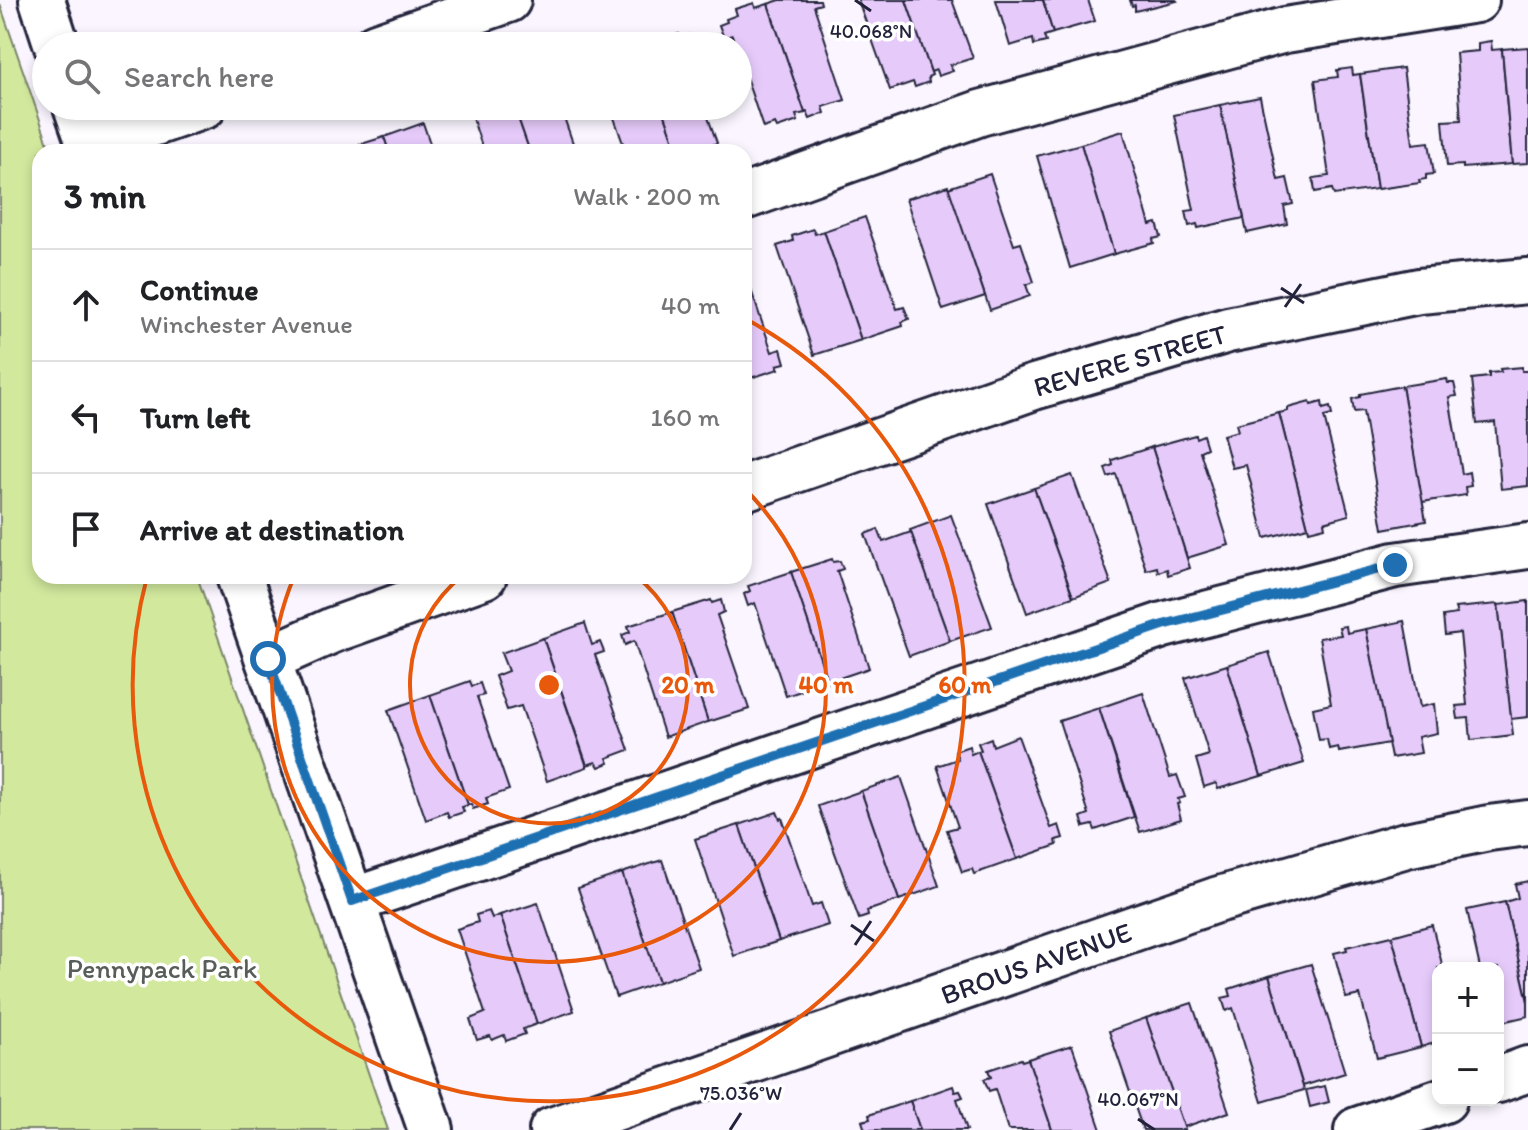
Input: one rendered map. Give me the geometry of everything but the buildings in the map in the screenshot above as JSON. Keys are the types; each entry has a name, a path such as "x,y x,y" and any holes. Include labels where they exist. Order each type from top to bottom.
{"street":[{"path":"42,0 52,32"},
{"path":"416,32 508,0"},
{"path":"752,194 980,113 1285,30 1476,0"},
{"path":"86,135 147,120"},
{"name":"REVERE STREET","path":"752,485 1034,387 1228,330 1419,291 1528,281"},
{"path":"352,901 1163,625 1395,565 1528,546"},
{"path":"242,584 431,1130"},
{"path":"268,659 333,630 462,584"},
{"name":"BROUS AVENUE","path":"552,1130 1216,900 1406,845 1528,823"},
{"path":"1504,1078 1528,1069"},
{"path":"1357,1130 1432,1104"}],"green space":[{"name":"Pennypack Park","path":"0,4 32,97 32,120 40,120 48,144 32,144 32,584 200,584 388,1130 0,1130"}],"route":[{"path":"268,659 352,901 1163,625 1395,565"}]}
